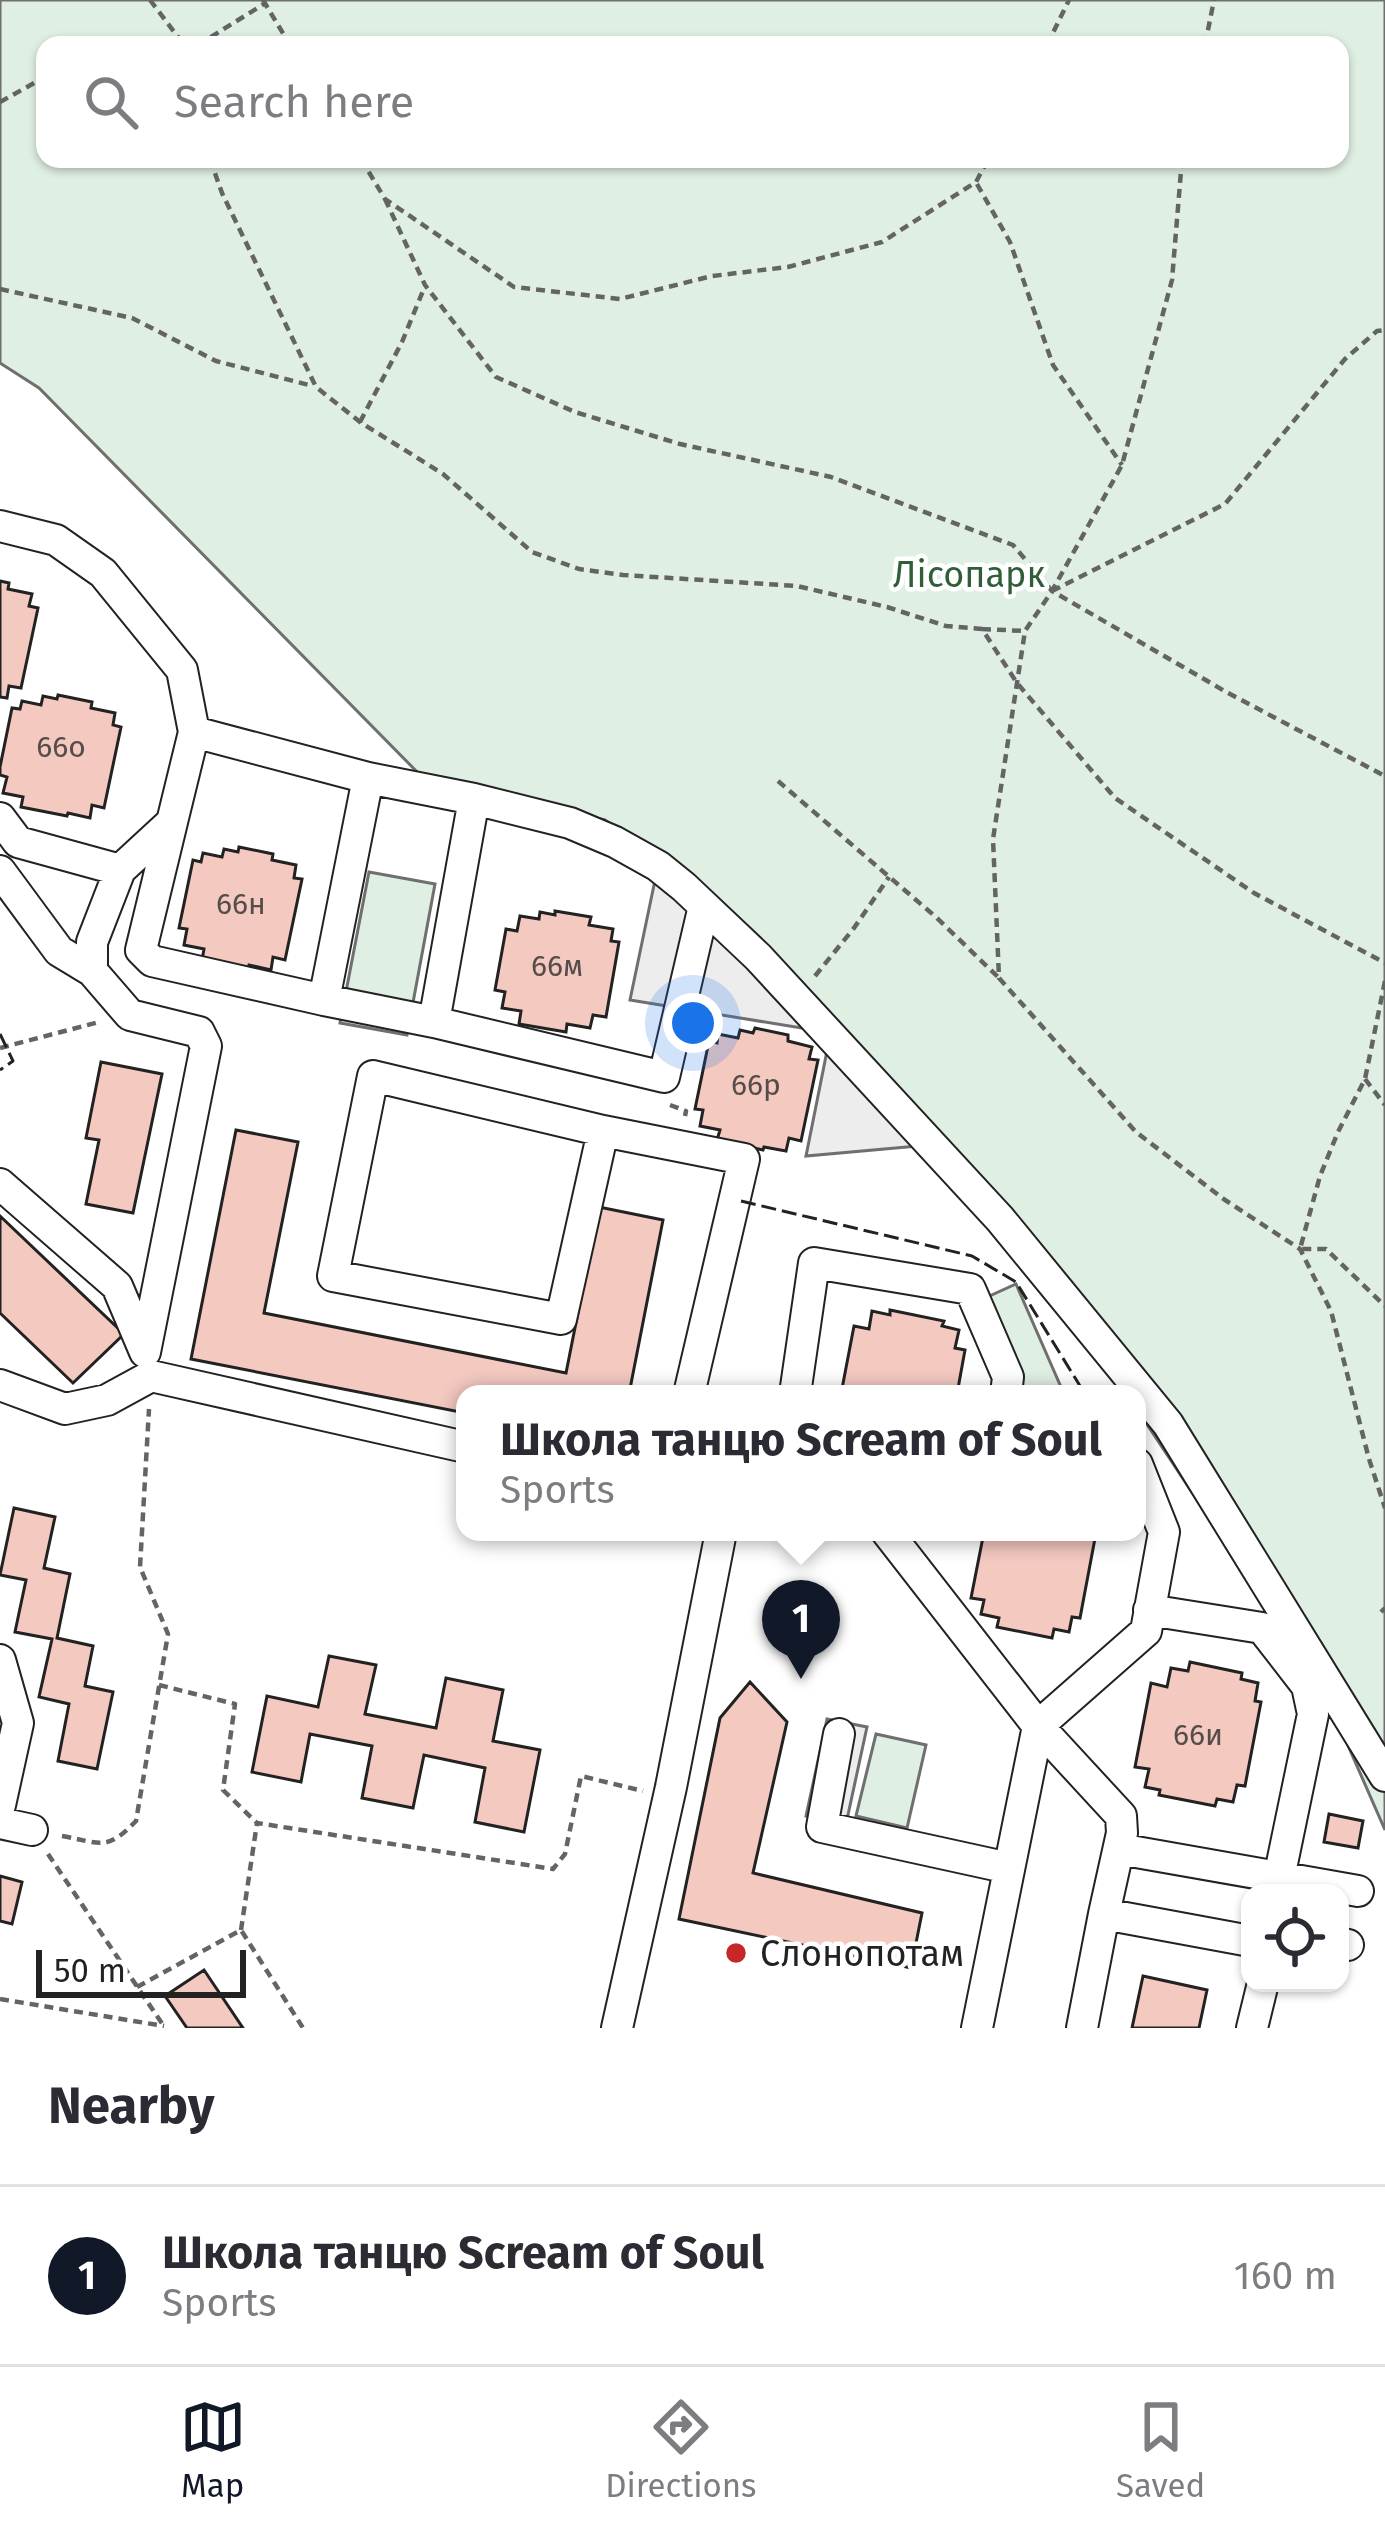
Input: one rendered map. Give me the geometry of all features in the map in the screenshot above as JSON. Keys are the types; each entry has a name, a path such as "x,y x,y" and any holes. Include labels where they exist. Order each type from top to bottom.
{"street":[{"path":"0,526 56,540 103,573 182,670 194,732 141,950 152,962 664,1077 704,906"},
{"path":"194,732 368,778 569,823 658,866 758,957 1000,1219 1136,1385"},
{"path":"324,1000 368,778"},
{"path":"434,1022 474,799"},
{"path":"0,818 18,842 119,871"},
{"path":"92,971 92,942 119,871 172,822"},
{"path":"0,872 59,951 92,971 130,1015 199,1031 206,1046 148,1364 107,1400 65,1409 0,1385"},
{"path":"604,1131 560,1319 333,1276 373,1076 744,1159 691,1385"},
{"path":"0,1184 117,1286 148,1364"},
{"path":"796,1385 814,1263 970,1289 1008,1377 1007,1385"},
{"path":"148,1364 456,1445"},
{"path":"1146,1397 1168,1424 1385,1776"},
{"path":"977,2028 1038,1726 1146,1630 1164,1532 1146,1487"},
{"path":"617,2028 720,1541"},
{"path":"901,1541 1038,1726 1121,1816 1122,1833 1082,2028"},
{"path":"1149,1610 1262,1628 1306,1687 1313,1714 1279,1878"},
{"path":"0,1660 18,1724 0,1805"},
{"path":"839,1734 822,1827 1009,1868"},
{"path":"0,1823 32,1830"},
{"path":"1119,1849 1358,1891"},
{"path":"1104,1914 1241,1939"},
{"path":"1252,2028 1261,1992"}],"path":[{"path":"150,0 177,36"},
{"path":"1051,36 1069,0"},
{"path":"1207,36 1214,0"},
{"path":"212,36 264,2 285,36"},
{"path":"0,102 36,81"},
{"path":"213,168 316,387"},
{"path":"367,168 425,285 496,377 575,412 680,444 831,477 1013,545 1052,591 1228,693 1385,776"},
{"path":"386,199 514,286 620,299 712,276 788,267 882,242 976,182 983,168"},
{"path":"999,978 993,839 1024,631 1052,591 1122,465 1172,280 1181,168"},
{"path":"976,182 1010,242 1053,365 1122,465"},
{"path":"360,422 402,342 425,285"},
{"path":"0,289 133,318 216,361 316,387 360,422 443,474 532,552 579,569 797,586 946,626 1024,631"},
{"path":"1052,591 1225,504 1345,359 1385,330"},
{"path":"982,629 1017,683 1115,798 1254,893 1385,963"},
{"path":"778,781 999,978 1136,1132 1225,1200 1300,1249 1331,1311 1385,1508"},
{"path":"794,997 854,928 889,877"},
{"path":"1300,1249 1321,1176 1365,1079 1385,981"},
{"path":"0,1048 130,1015"},
{"path":"1365,1079 1385,1106"},
{"path":"672,1097 669,1107 686,1111 681,1134"},
{"path":"1300,1249 1326,1249 1385,1306"},
{"path":"32,1830 107,1844 136,1821 168,1634 140,1567 148,1364"},
{"path":"159,1685 235,1704 223,1790 257,1823 553,1870 565,1854 581,1776 668,1797"},
{"path":"257,1823 241,1930 303,2028"},
{"path":"32,1830 165,2027"},
{"path":"137,1987 241,1930"},
{"path":"0,1999 165,2027"}],"green space":[{"name":"Лісопарк","path":"0,0 1385,0 1385,1830 1325,1693 1146,1423 1146,1385 1121,1385 1050,1278 706,896 605,820 428,783 39,388 0,363"},
{"path":"369,872 435,884 407,1035 340,1023"},
{"path":"1016,1284 1060,1385 1020,1385 983,1299"},
{"path":"876,1734 926,1745 907,1828 856,1816"}],"shaded area":[{"path":"658,866 826,1032 630,1000"},
{"path":"830,1036 929,1145 806,1156"},
{"path":"827,1719 867,1727 846,1824 806,1816"}],"building":[{"path":"0,581 9,583 8,589 32,594 29,606 38,608 21,688 9,686 7,698 0,697"},
{"path":"58,695 115,713 113,725 121,727 104,808 92,805 90,818 21,807 23,797 3,793 7,777 0,775 0,767 12,708 20,709 22,701 41,705 43,696 57,699"},
{"path":"239,847 296,865 294,878 302,879 285,960 273,957 271,970 202,960 204,949 184,945 187,929 179,928 193,860 201,862 203,853 222,857 224,849 238,852"},
{"path":"555,911 591,917 589,925 613,929 611,941 619,942 606,1017 593,1015 590,1028 567,1024 566,1032 519,1024 521,1011 502,1008 505,992 495,990 506,929 517,931 520,916 539,919 540,912 555,915"},
{"path":"755,1028 788,1035 788,1041 812,1047 809,1059 818,1060 801,1141 789,1138 786,1151 717,1140 720,1130 700,1126 703,1110 695,1109 709,1041 717,1043 718,1034 738,1038 740,1030 753,1033"},
{"path":"101,1062 162,1074 133,1213 86,1204 99,1140 86,1138"},
{"path":"236,1130 298,1142 264,1313 566,1373 599,1207 663,1220 631,1385 456,1385 456,1411 191,1359"},
{"path":"0,1216 124,1334 73,1383 0,1313"},
{"path":"890,1310 944,1321 942,1326 959,1330 955,1348 965,1350 959,1385 843,1385 854,1326 869,1329 872,1311 890,1315"},
{"path":"14,1508 55,1517 44,1568 70,1574 57,1638 93,1646 85,1686 113,1692 97,1769 58,1761 69,1704 39,1697 52,1639 15,1632 26,1580 0,1575"},
{"path":"982,1541 1094,1541 1080,1618 1072,1617 1069,1632 1054,1629 1052,1638 997,1627 999,1618 981,1614 984,1600 971,1598"},
{"path":"329,1656 376,1665 365,1714 436,1728 446,1678 503,1690 493,1741 540,1750 524,1832 475,1822 485,1768 424,1755 413,1808 362,1798 372,1746 310,1734 301,1782 252,1772 267,1696 318,1707"},
{"path":"1190,1662 1242,1673 1241,1679 1258,1683 1255,1701 1261,1702 1245,1786 1237,1785 1233,1802 1217,1799 1215,1806 1159,1795 1160,1790 1145,1787 1149,1769 1135,1767 1151,1683 1167,1687 1171,1668 1188,1671"},
{"path":"750,1682 787,1722 753,1873 922,1913 911,1968 679,1919 720,1718"},
{"path":"1329,1814 1363,1821 1358,1848 1324,1842"},
{"path":"0,1876 22,1882 12,1924 0,1921"},
{"path":"204,1970 243,2028 187,2028 165,1996"},
{"path":"1143,1976 1207,1990 1199,2028 1132,2028"}],"fence":[{"path":"0,1034 13,1061 0,1070"},
{"path":"741,1201 972,1256 1016,1282 1079,1385"}],"place":[{"name":"Школа танцю Scream of Soul","path":"801,1679"},
{"name":"Слонопотам","path":"736,1953"}]}
